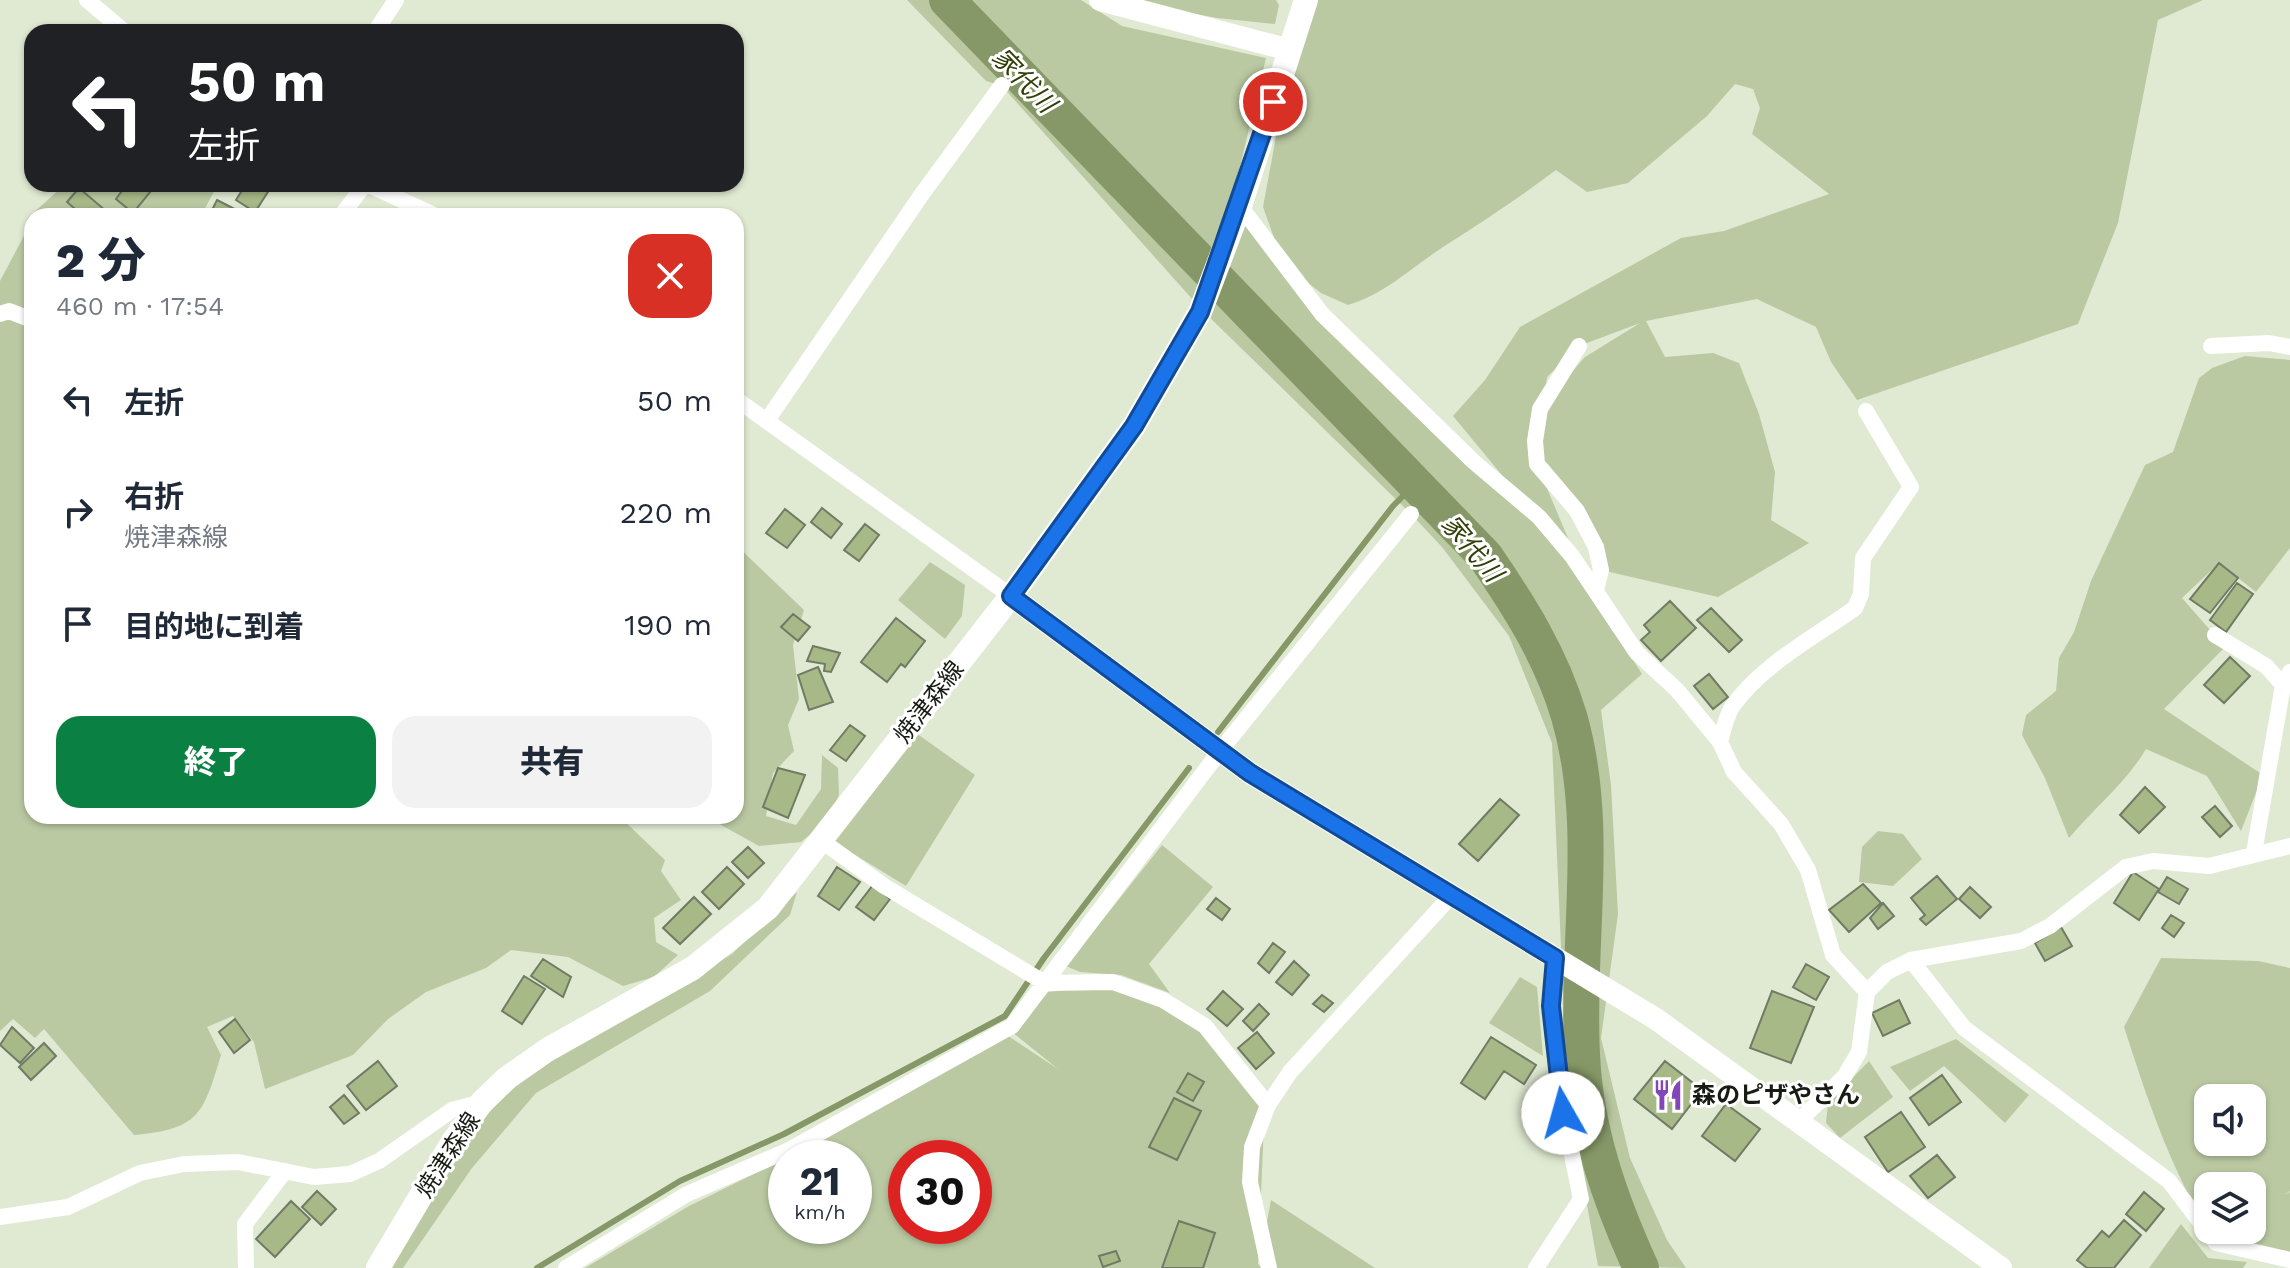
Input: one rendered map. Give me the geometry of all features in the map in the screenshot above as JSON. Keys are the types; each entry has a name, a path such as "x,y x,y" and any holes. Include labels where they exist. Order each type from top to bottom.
{"main road":[{"name":"焼津森線","path":"378,1268 454,1140 482,1102 507,1078 547,1050 693,968 768,908 1011,596 1134,426 1200,312 1240,206 1306,0"}],"street":[{"path":"87,0 116,24"},
{"path":"380,24 396,0"},
{"path":"1100,0 1290,50"},
{"path":"768,419 922,194 1002,85"},
{"path":"347,208 360,192"},
{"path":"384,192 418,208"},
{"path":"1240,206 1322,314 1474,462 1539,517 1596,590 1637,653 1677,690 1720,742 1734,772 1781,824 1795,847 1808,870 1833,955 1867,992"},
{"path":"0,314 9,311 24,317"},
{"path":"2211,346 2269,343 2290,347"},
{"path":"1579,346 1540,409 1535,441 1537,464 1577,511 1596,547 1601,570 1596,590"},
{"path":"744,404 1220,751 1451,896 1656,1019 2001,1268"},
{"path":"1720,742 1730,710 1742,695 1769,671 1855,608 1861,594 1863,558 1911,487 1866,411"},
{"path":"566,1268 687,1194 789,1150 1012,1026 1042,981 1220,751 1411,514"},
{"path":"2215,635 2286,678 2254,853"},
{"path":"822,841 884,886 1042,981 1113,982 1163,1000 1205,1026 1268,1105"},
{"path":"1799,1121 1844,1077 1859,1052 1867,992 1887,972 1911,960 2021,941 2050,926 2126,867 2153,861 2209,866 2290,846"},
{"path":"1269,1268 1250,1182 1252,1147 1268,1105 1290,1072 1451,896"},
{"path":"1911,960 1964,1028 2169,1181 2216,1243 2290,1260"},
{"path":"1536,1268 1581,1199 1556,1061 1551,1006 1563,963"},
{"path":"0,1217 68,1207 140,1173 184,1164 238,1162 314,1177 350,1174 379,1161 452,1110 482,1102"},
{"path":"246,1268 245,1224 285,1171"}],"green space":[{"path":"907,0 1081,0 1122,26 1266,58 1231,204 1282,260 1263,207 1295,34 1316,0 2203,0 2158,20 2118,223 2078,324 1857,400 1831,362 1816,327 1757,299 1646,321 1665,357 1713,353 1739,363 1759,414 1775,472 1771,520 1809,543 1718,597 1601,570 1598,535 1538,467 1581,569 1566,553 1642,674 1601,710 1611,785 1618,914 1601,1038 1630,1158 1667,1240 1686,1268 1598,1266 1578,1155 1566,1060 1552,743 1509,636 1442,547 1411,514 1201,309 1002,86 986,81","holes":["1735,84 1753,89 1760,108 1752,134 1829,194 1724,231 1681,238 1520,327 1485,380 1453,416 1535,515 1315,304 1288,267 1321,293 1348,305 1361,300 1397,280 1556,170 1587,192 1628,183 1707,116","1640,323 1585,357 1544,403 1547,377 1579,346"]},
{"path":"1122,0 1276,0 1279,5 1275,24 1217,18"},
{"path":"56,192 214,192 205,208 39,208"},
{"path":"24,236 24,824 627,824 665,860 661,871 681,900 654,918 656,942 678,955 654,977 623,986 568,957 511,950 486,968 426,992 388,1019 353,1055 265,1089 254,1042 233,1016 207,1027 221,1055 209,1092 196,1115 173,1128 134,1135 44,1029 35,1038 13,1019 0,1031 0,281"},
{"path":"2245,356 2290,360 2290,548 2256,592 2219,563 2182,598 2225,647 2164,709 2263,775 2241,831 2207,776 2146,749 2120,784 2069,838 2045,778 2022,735 2026,715 2056,691 2059,658 2074,632 2091,581 2145,465 2173,452 2199,378 2212,368"},
{"path":"744,553 804,610 793,645 799,699 788,725 794,751 773,773 766,816 796,825 821,789 822,755 838,768 839,795 828,820 801,842 759,846 719,824 744,824"},
{"path":"930,562 965,585 962,616 945,639 898,600"},
{"path":"916,733 975,775 906,886 834,842"},
{"path":"1878,831 1903,834 1922,859 1893,886 1859,882 1862,847"},
{"path":"1162,845 1213,887 1149,964 1170,993 1121,975 1080,972 1066,966"},
{"path":"797,892 790,915 710,991 536,1093 472,1168 403,1268 388,1268 467,1136 511,1089 546,1064 732,954"},
{"path":"2161,958 2258,961 2290,968 2290,1191 2284,1195 2290,1192 2290,1253 2223,1244 2266,1244 2266,1172 2194,1172 2194,1205 2163,1138 2124,1027"},
{"path":"1520,977 1537,987 1543,1056 1489,1023"},
{"path":"1119,984 1205,1026 1265,1101 1258,1264 1262,1268 585,1268 689,1206 768,1167 768,1244 872,1244 872,1140 817,1140 1008,1036 1058,1069 1012,1032 1048,992"},
{"path":"1956,1039 2029,1095 2005,1123 1944,1066 1910,1091 1890,1067"},
{"path":"1869,1061 1893,1097 1840,1138 1826,1123 1828,1103"},
{"path":"1271,1200 1375,1268 1276,1268 1265,1233"},
{"path":"2181,1224 2208,1258 2247,1262 2243,1268 2149,1268"}],"building":[{"path":"76,192 84,192 102,208 74,208 67,202"},
{"path":"121,192 150,192 137,208 127,208 116,199"},
{"path":"241,192 268,192 258,208 249,208 236,200"},
{"path":"217,200 232,208 213,208"},
{"path":"822,508 842,524 831,538 811,522"},
{"path":"785,509 805,525 787,548 766,533"},
{"path":"865,524 879,535 859,561 844,550"},
{"path":"2219,563 2238,578 2210,613 2190,599"},
{"path":"2237,583 2253,594 2226,632 2210,620"},
{"path":"1670,601 1696,628 1661,661 1641,640 1650,632 1644,625"},
{"path":"1711,608 1742,640 1729,652 1697,620"},
{"path":"793,614 810,627 798,641 781,627"},
{"path":"896,618 925,641 905,667 901,664 887,682 861,662"},
{"path":"813,646 840,653 831,672 824,671 825,664 807,661"},
{"path":"2230,657 2250,676 2224,703 2204,685"},
{"path":"818,667 833,702 809,710 798,675"},
{"path":"1709,674 1728,697 1713,709 1694,686"},
{"path":"850,725 865,736 846,761 830,750"},
{"path":"778,768 805,775 788,818 763,807"},
{"path":"2145,787 2165,807 2139,833 2120,815"},
{"path":"1500,799 1519,815 1478,861 1459,844"},
{"path":"2215,806 2232,826 2220,837 2202,817"},
{"path":"748,847 764,863 748,878 732,862"},
{"path":"727,867 744,884 719,909 702,892"},
{"path":"837,867 860,882 839,910 818,896"},
{"path":"2133,872 2159,889 2139,920 2114,903"},
{"path":"1937,876 1957,899 1926,925 1920,919 1925,915 1911,898"},
{"path":"2167,877 2188,889 2179,904 2158,892"},
{"path":"1863,884 1881,903 1849,932 1829,910"},
{"path":"873,885 890,899 874,920 856,907"},
{"path":"1970,887 1991,907 1980,918 1959,899"},
{"path":"694,897 711,914 680,944 663,928"},
{"path":"1216,898 1230,909 1222,920 1207,909"},
{"path":"1883,903 1894,916 1878,929 1870,918"},
{"path":"2171,915 2184,923 2174,937 2162,928"},
{"path":"2061,927 2072,946 2045,961 2035,943"},
{"path":"1273,943 1285,952 1269,973 1258,963"},
{"path":"543,959 571,977 563,997 531,976"},
{"path":"1294,961 1309,975 1292,995 1276,982"},
{"path":"1806,964 1829,977 1816,1000 1793,987"},
{"path":"524,976 545,989 522,1024 502,1011"},
{"path":"1223,991 1243,1009 1227,1026 1207,1009"},
{"path":"1772,991 1814,1007 1791,1063 1750,1048"},
{"path":"1322,995 1333,1003 1324,1012 1313,1004"},
{"path":"1899,1000 1910,1023 1883,1036 1872,1013"},
{"path":"1259,1004 1269,1014 1253,1031 1243,1021"},
{"path":"235,1019 250,1040 234,1053 219,1032"},
{"path":"12,1027 34,1048 20,1063 0,1045"},
{"path":"1257,1032 1274,1053 1256,1069 1238,1048"},
{"path":"1491,1037 1536,1065 1524,1084 1504,1071 1485,1099 1461,1083"},
{"path":"44,1043 56,1056 31,1080 19,1067"},
{"path":"378,1061 397,1086 366,1110 347,1086"},
{"name":"森のピザやさん","path":"1665,1061 1702,1090 1672,1129 1634,1099"},
{"path":"1188,1073 1204,1082 1193,1101 1177,1092"},
{"path":"1942,1075 1961,1102 1929,1125 1910,1098"},
{"path":"344,1095 359,1113 344,1124 330,1107"},
{"path":"1174,1098 1201,1111 1177,1160 1149,1147"},
{"path":"1726,1104 1760,1129 1735,1161 1702,1136"},
{"path":"1901,1112 1925,1147 1888,1172 1865,1137"},
{"path":"1937,1155 1955,1177 1928,1198 1910,1176"},
{"path":"317,1191 336,1209 321,1225 302,1207"},
{"path":"2144,1192 2164,1209 2146,1231 2126,1214"},
{"path":"291,1201 310,1219 275,1257 256,1239"},
{"path":"2124,1220 2141,1235 2114,1268 2087,1268 2077,1260 2102,1231 2109,1237"},
{"path":"1179,1221 1215,1233 1203,1268 1162,1268"},
{"path":"1116,1251 1120,1261 1103,1267 1099,1256"}],"waterway":[{"name":"家代川","path":"947,0 1485,556 1533,633 1553,673 1569,716 1584,799 1586,841 1581,1012 1588,1110 1601,1164 1641,1268"},
{"path":"1218,732 1393,506 1416,483"},
{"path":"537,1268 680,1181 784,1134 1005,1016 1044,958 1189,768"}],"place":[{"name":"森のピザやさん","path":"1668,1095"}],"route":[{"path":"1273,102 1240,206 1200,312 1134,426 1011,596 1250,773 1555,958 1551,1006 1563,1113"}]}
